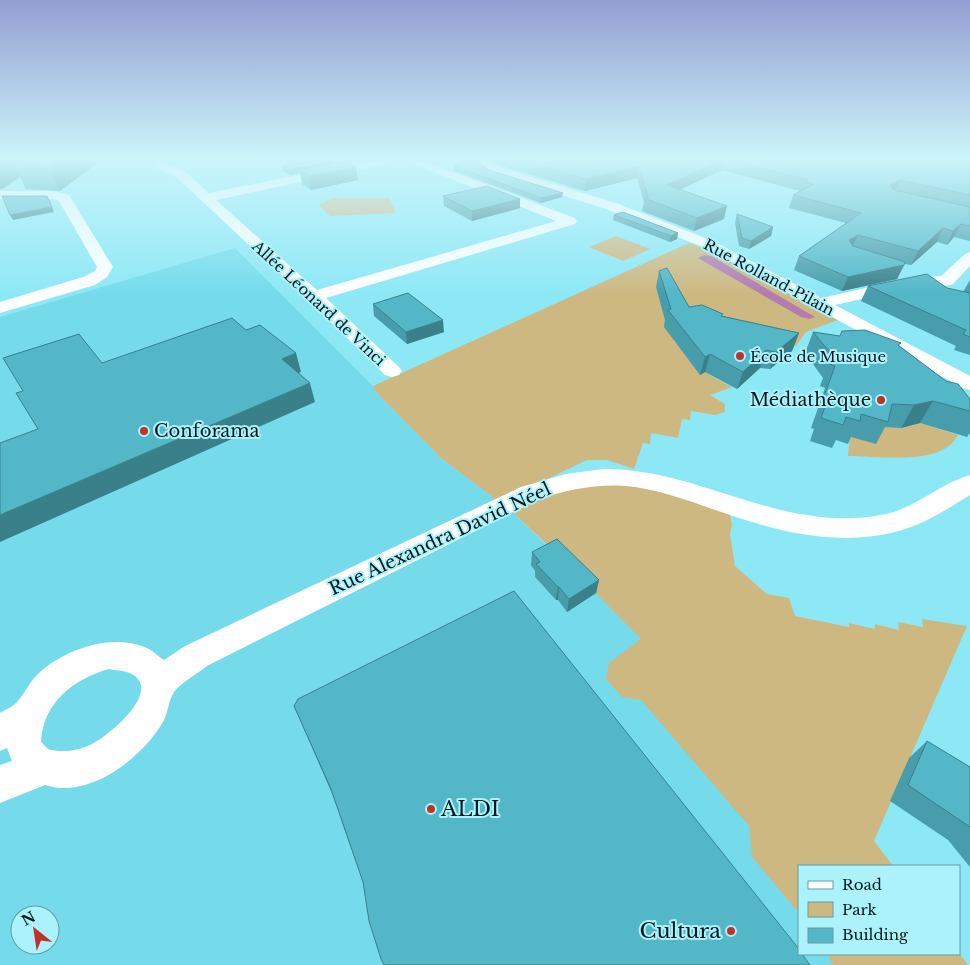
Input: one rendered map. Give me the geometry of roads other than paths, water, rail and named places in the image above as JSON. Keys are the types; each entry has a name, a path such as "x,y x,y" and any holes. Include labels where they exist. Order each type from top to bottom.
{"street":[{"path":"0,308 78,285 96,277 105,270 104,264 68,204"},
{"name":"Allée Léonard de Vinci","path":"213,204 314,296 392,371"},
{"path":"314,296 570,221 525,204"},
{"name":"Rue Rolland-Pilain","path":"605,204 720,250 970,384"},
{"path":"821,303 910,283 946,281 970,257"},
{"path":"897,268 914,273 946,297"},
{"name":"Rue Alexandra David Néel","path":"157,684 196,656 530,493 554,484 590,479 626,478 675,487 774,520 809,527 860,527 881,525 914,516 970,484"},
{"path":"109,655 127,655 142,660 152,670 157,684 156,700 149,716 138,732 122,747 103,759 82,767 62,770 45,767 32,759 24,747 22,731 27,715 37,698 51,683 68,670 88,660 109,655"},
{"path":"0,734 27,715"},
{"path":"0,784 45,767"}],"place":[{"name":"École de Musique","path":"740,356"},
{"name":"Médiathèque","path":"881,400"},
{"name":"Conforama","path":"144,431"},
{"name":"ALDI","path":"431,809"},
{"name":"Cultura","path":"731,931"}]}
